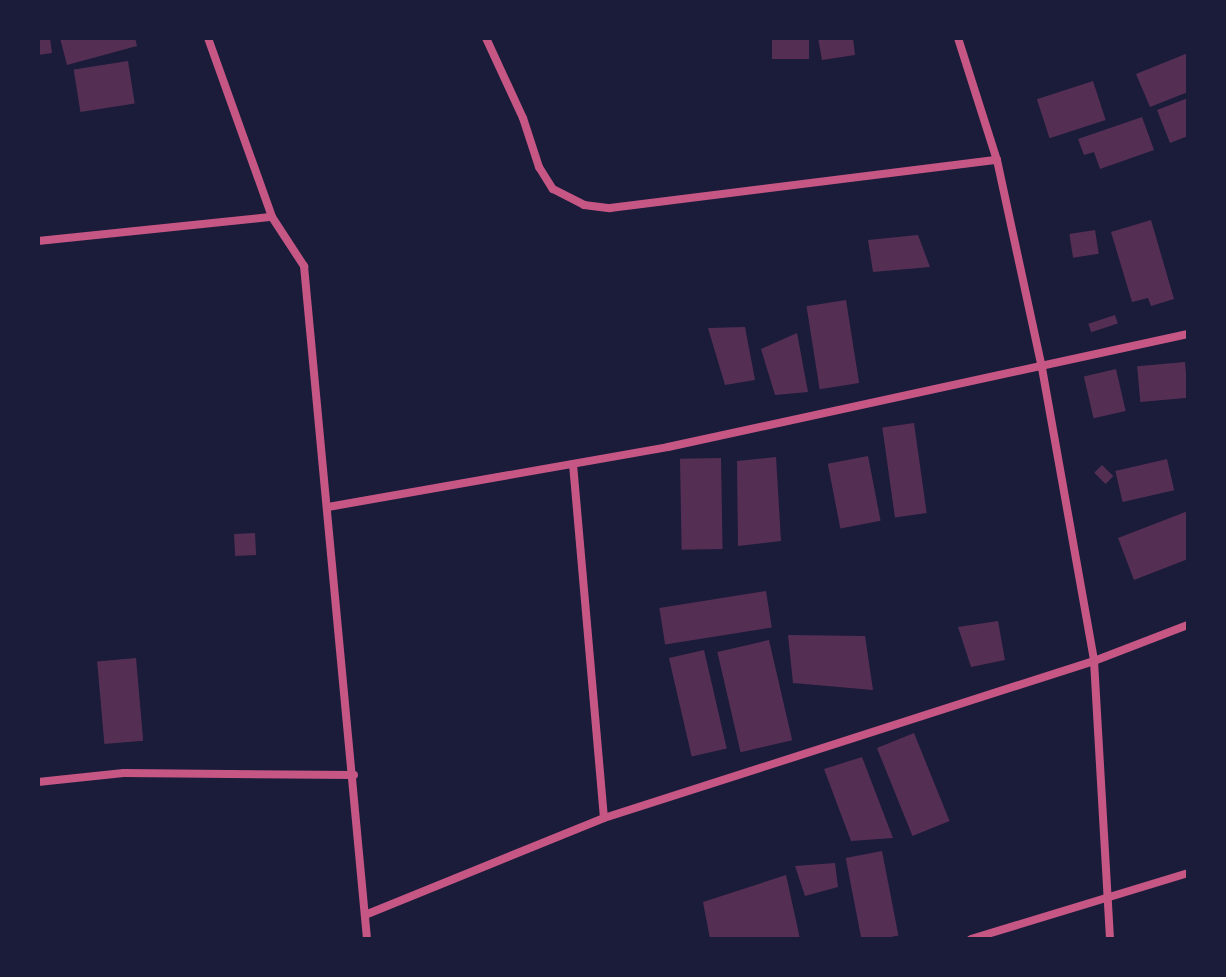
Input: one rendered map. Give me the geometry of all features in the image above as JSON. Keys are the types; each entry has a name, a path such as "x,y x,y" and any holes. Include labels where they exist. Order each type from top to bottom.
{"street":[{"path":"208,38 272,217 304,266 367,939"},
{"path":"486,38 523,118 539,167 553,189 584,205 610,208 997,160"},
{"path":"958,38 997,160 1042,368 1094,661 1104,899 1110,939"},
{"path":"38,241 272,217"},
{"path":"328,507 573,464 1042,368 1188,334"},
{"path":"573,464 604,818"},
{"path":"365,915 604,818 1094,661 1188,625"},
{"path":"38,782 124,773 354,775"},
{"path":"971,939 1188,873"}],"building":[{"path":"38,38 50,38 52,53 38,55"},
{"path":"60,38 135,38 137,46 67,65"},
{"path":"772,38 809,38 809,59 772,59"},
{"path":"818,38 853,38 855,55 822,60"},
{"path":"1188,53 1188,92 1150,107 1136,74"},
{"path":"128,61 135,103 80,112 74,70"},
{"path":"1093,81 1106,120 1050,138 1037,99"},
{"path":"1188,98 1188,136 1170,143 1157,110"},
{"path":"1142,117 1154,150 1100,169 1094,152 1084,155 1078,139"},
{"path":"1151,220 1174,299 1151,306 1148,298 1132,302 1111,232"},
{"path":"1095,230 1099,254 1073,258 1069,234"},
{"path":"918,235 930,267 873,272 868,240"},
{"path":"846,300 859,383 820,389 806,306"},
{"path":"1115,315 1118,324 1091,332 1088,324"},
{"path":"745,327 755,380 725,385 708,328"},
{"path":"797,333 808,392 775,395 761,349"},
{"path":"1185,362 1188,398 1140,402 1137,366"},
{"path":"1116,369 1126,411 1094,418 1084,376"},
{"path":"914,423 927,513 895,518 882,427"},
{"path":"868,456 881,521 840,529 828,464"},
{"path":"776,457 781,541 738,546 737,461"},
{"path":"721,458 723,549 682,550 680,459"},
{"path":"1167,459 1174,490 1123,502 1115,471"},
{"path":"1102,465 1113,476 1106,484 1094,473"},
{"path":"1188,511 1188,559 1134,580 1118,538"},
{"path":"255,533 256,555 235,556 234,534"},
{"path":"766,591 772,628 665,644 659,608"},
{"path":"998,621 1005,660 971,667 958,627"},
{"path":"788,635 865,636 873,690 793,683"},
{"path":"769,640 792,740 741,752 717,652"},
{"path":"704,650 727,748 692,757 669,658"},
{"path":"136,658 143,741 104,744 97,661"},
{"path":"914,733 950,821 913,836 877,748"},
{"path":"862,757 893,838 851,841 824,769"},
{"path":"882,851 898,935 861,939 846,858"},
{"path":"835,863 838,887 805,896 795,866"},
{"path":"786,875 800,939 710,939 703,902"}]}
